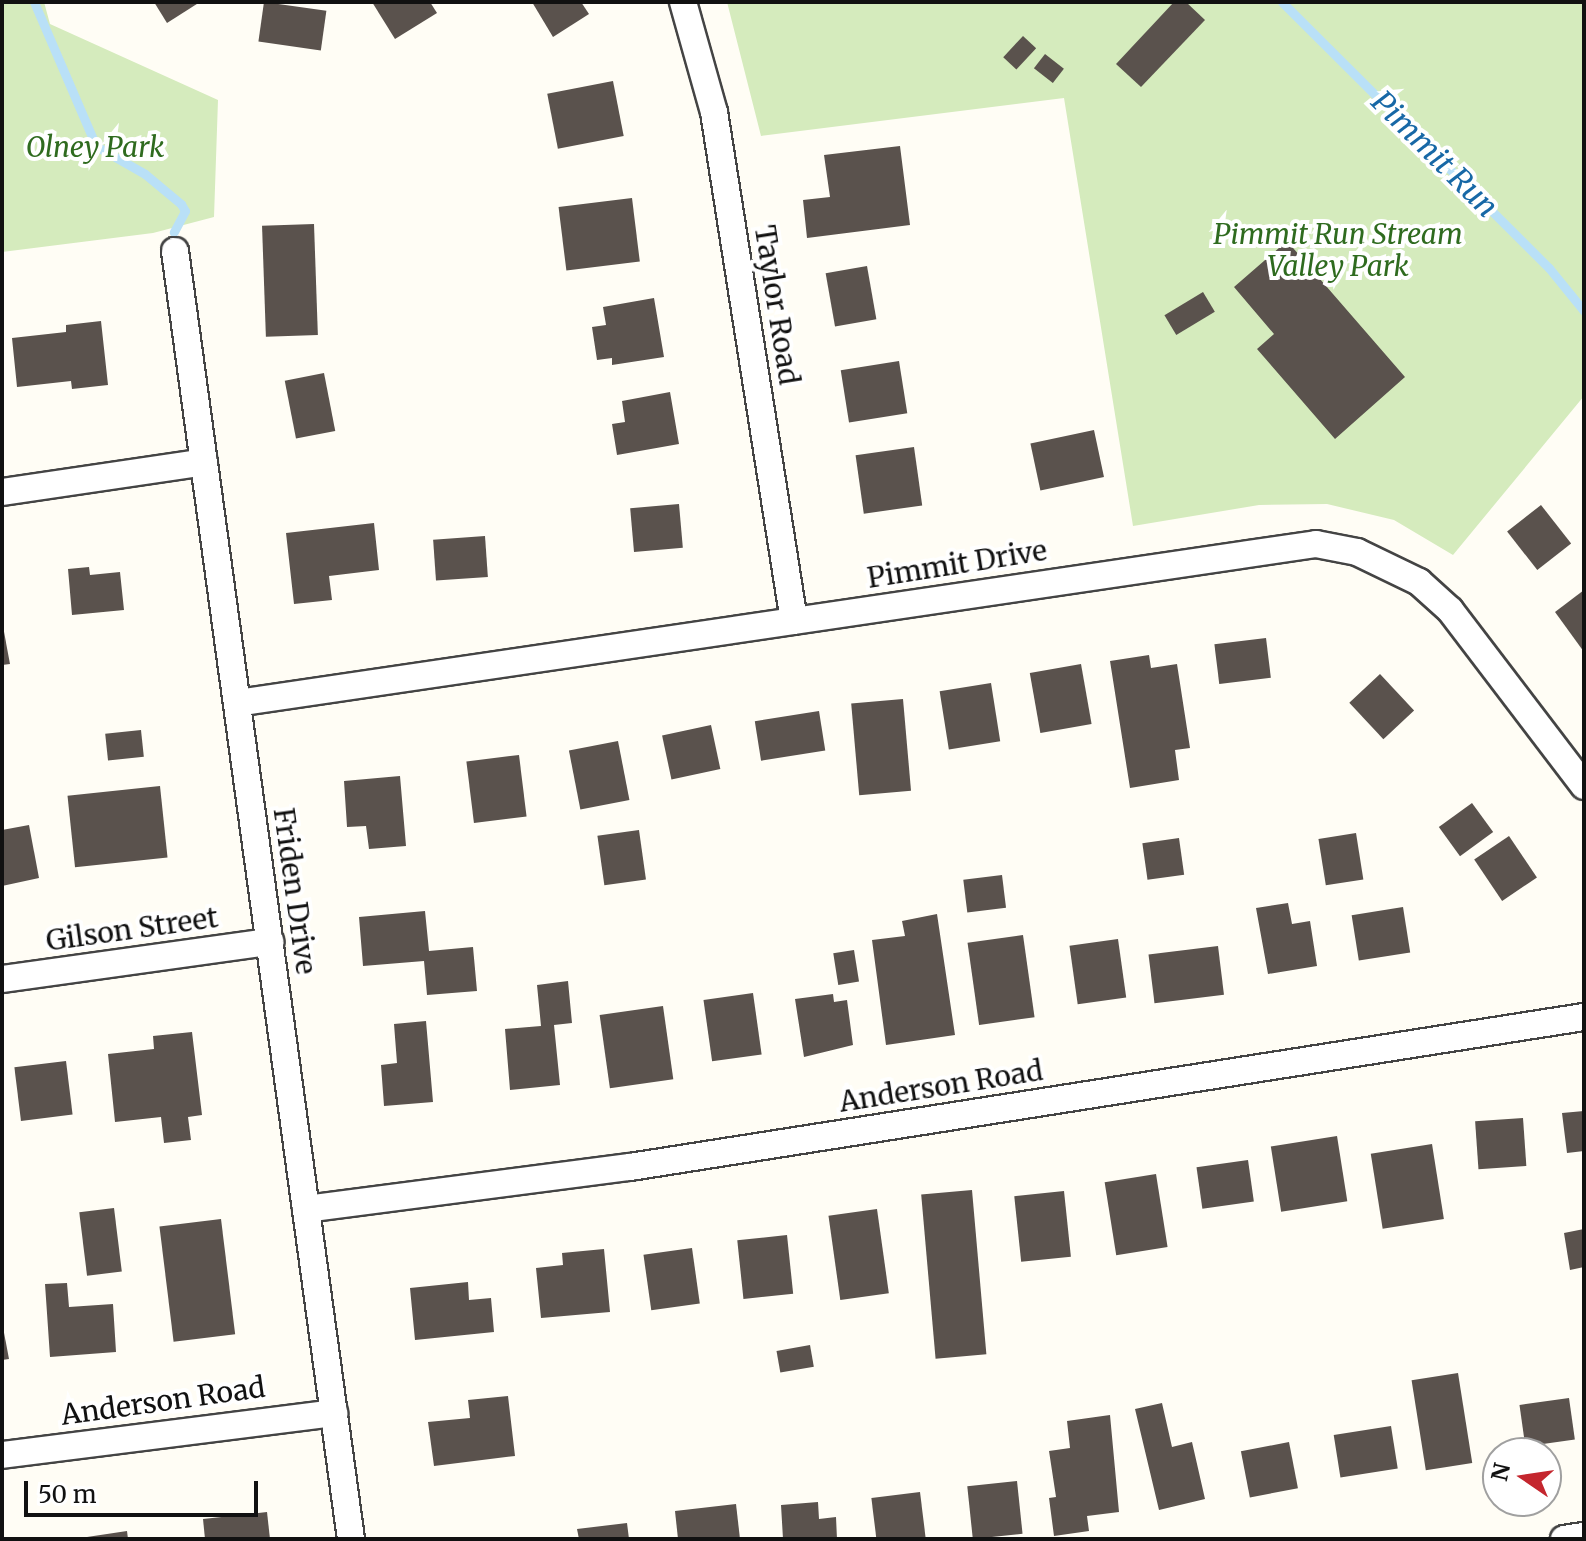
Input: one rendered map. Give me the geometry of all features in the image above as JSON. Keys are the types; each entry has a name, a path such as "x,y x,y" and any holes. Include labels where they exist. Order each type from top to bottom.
{"street":[{"name":"Taylor Road","path":"683,2 714,112 794,621"},
{"name":"Friden Drive","path":"175,251 351,1539"},
{"path":"2,492 204,462"},
{"name":"Pimmit Drive","path":"237,703 1288,545 1357,552 1396,567 1450,610 1584,786"},
{"name":"Gilson Street","path":"2,979 270,942"},
{"name":"Anderson Road","path":"306,1209 630,1167 1584,1017"},
{"name":"Anderson Road","path":"2,1455 334,1413"},
{"path":"1564,1539 1584,1536"}],"green space":[{"name":"Olney Park","path":"2,2 44,2 50,24 218,100 214,217 153,233 2,252"},
{"name":"Pimmit Run Stream Valley Park","path":"727,2 1584,2 1584,396 1453,555 1394,520 1327,504 1259,505 1133,526 1064,98 761,136"}],"building":[{"path":"154,2 200,2 167,23"},
{"path":"264,2 326,11 321,50 258,42"},
{"path":"372,2 430,2 437,13 395,39"},
{"path":"532,2 581,2 589,14 553,37"},
{"path":"1174,2 1186,2 1205,20 1141,87 1116,64"},
{"path":"1023,36 1036,48 1016,69 1003,57"},
{"path":"1045,54 1064,69 1053,83 1034,68"},
{"path":"613,81 624,136 558,149 547,94"},
{"path":"900,146 910,225 807,238 803,200 830,197 824,155"},
{"path":"632,198 640,262 566,271 559,207"},
{"path":"314,224 318,335 266,337 262,226"},
{"path":"1287,241 1405,377 1335,439 1257,349 1274,334 1234,287"},
{"path":"867,266 876,319 835,326 826,273"},
{"path":"1203,292 1215,312 1176,335 1164,315"},
{"path":"654,298 664,357 612,365 612,358 597,360 592,327 606,325 603,307"},
{"path":"101,321 108,385 72,389 71,381 17,387 12,338 66,332 66,325"},
{"path":"899,361 907,413 849,423 841,370"},
{"path":"324,373 335,431 296,439 285,381"},
{"path":"670,392 679,444 617,455 612,424 625,422 622,401"},
{"path":"1094,430 1104,477 1040,490 1030,444"},
{"path":"914,447 922,505 864,514 856,455"},
{"path":"679,504 683,548 634,552 630,508"},
{"path":"1541,505 1571,544 1537,570 1507,531"},
{"path":"374,523 379,570 329,576 332,600 294,604 286,533"},
{"path":"485,536 488,577 436,581 433,540"},
{"path":"89,567 90,575 120,572 124,610 72,615 68,569"},
{"path":"1584,590 1584,652 1555,612"},
{"path":"2,621 10,664 2,665"},
{"path":"1266,638 1271,678 1219,684 1214,644"},
{"path":"1149,655 1151,668 1177,664 1190,748 1175,750 1179,780 1130,788 1110,661"},
{"path":"1081,664 1092,724 1040,733 1030,673"},
{"path":"1380,674 1414,711 1383,739 1349,703"},
{"path":"991,683 1000,741 949,749 940,691"},
{"path":"903,699 911,791 859,795 851,704"},
{"path":"819,711 825,751 761,761 755,721"},
{"path":"711,725 720,769 671,779 662,735"},
{"path":"141,730 144,757 108,761 105,734"},
{"path":"618,741 629,800 580,809 569,751"},
{"path":"519,755 527,817 474,823 466,761"},
{"path":"400,776 406,846 369,849 366,826 347,827 344,781"},
{"path":"160,786 168,858 75,867 68,796"},
{"path":"1472,803 1493,832 1460,856 1439,827"},
{"path":"29,825 39,878 2,886 2,830"},
{"path":"639,830 646,880 604,885 597,836"},
{"path":"1356,833 1363,879 1326,885 1318,839"},
{"path":"1509,836 1537,877 1502,901 1474,859"},
{"path":"1179,838 1184,875 1148,880 1142,843"},
{"path":"1002,875 1006,908 967,913 963,880"},
{"path":"1288,903 1292,924 1310,921 1317,966 1268,974 1256,908"},
{"path":"1403,907 1410,952 1359,961 1352,915"},
{"path":"425,911 429,951 473,947 477,991 427,995 424,961 363,966 359,917"},
{"path":"937,914 955,1035 886,1045 872,940 905,936 902,921"},
{"path":"1023,935 1035,1017 979,1025 968,943"},
{"path":"1118,939 1126,997 1078,1004 1069,946"},
{"path":"1218,946 1224,995 1154,1003 1149,955"},
{"path":"854,950 859,982 838,985 833,953"},
{"path":"568,981 572,1023 554,1025 560,1085 510,1090 505,1029 541,1026 537,985"},
{"path":"753,993 762,1054 712,1061 703,1000"},
{"path":"833,994 834,1002 847,1000 853,1045 804,1057 795,999"},
{"path":"663,1006 673,1079 610,1088 600,1015"},
{"path":"426,1021 433,1102 384,1106 381,1065 397,1063 394,1024"},
{"path":"192,1032 202,1115 188,1117 191,1140 164,1143 161,1117 115,1122 108,1054 154,1049 153,1036"},
{"path":"66,1061 73,1115 21,1121 14,1067"},
{"path":"1584,1111 1584,1151 1567,1153 1562,1113"},
{"path":"1523,1118 1526,1166 1478,1169 1475,1121"},
{"path":"1337,1136 1347,1201 1281,1212 1271,1146"},
{"path":"1432,1144 1444,1219 1383,1229 1371,1154"},
{"path":"1248,1160 1254,1202 1202,1209 1197,1167"},
{"path":"1156,1174 1168,1247 1116,1255 1105,1182"},
{"path":"972,1190 986,1354 936,1359 921,1194"},
{"path":"1064,1191 1071,1257 1021,1262 1014,1196"},
{"path":"114,1208 122,1272 87,1276 79,1212"},
{"path":"877,1209 889,1293 840,1300 828,1216"},
{"path":"221,1219 235,1334 174,1342 159,1227"},
{"path":"1584,1229 1584,1267 1570,1270 1564,1233"},
{"path":"787,1235 793,1294 743,1299 737,1240"},
{"path":"692,1248 700,1303 651,1310 643,1255"},
{"path":"604,1249 610,1312 541,1318 536,1268 563,1265 562,1253"},
{"path":"468,1282 469,1300 491,1298 494,1332 415,1340 410,1288"},
{"path":"67,1283 69,1307 113,1304 116,1352 50,1357 45,1284"},
{"path":"2,1322 9,1359 2,1360"},
{"path":"810,1345 814,1367 780,1373 777,1351"},
{"path":"1458,1373 1472,1463 1426,1470 1412,1380"},
{"path":"508,1396 515,1456 434,1466 428,1422 470,1418 468,1400"},
{"path":"1569,1398 1575,1440 1562,1441 1562,1437 1524,1437 1519,1405"},
{"path":"1162,1403 1172,1447 1192,1442 1205,1499 1159,1510 1135,1409"},
{"path":"1110,1415 1119,1512 1087,1516 1089,1531 1054,1536 1049,1498 1056,1497 1049,1451 1070,1448 1067,1421"},
{"path":"1391,1426 1398,1468 1340,1478 1334,1435"},
{"path":"1289,1442 1298,1488 1250,1497 1241,1451"},
{"path":"1017,1481 1023,1534 973,1539 967,1486"},
{"path":"920,1492 926,1539 876,1539 871,1498"},
{"path":"818,1502 819,1519 836,1517 837,1539 783,1539 781,1505"},
{"path":"736,1504 740,1539 678,1539 675,1511"},
{"path":"267,1512 270,1539 205,1539 203,1519"},
{"path":"627,1523 629,1539 579,1539 577,1529"},
{"path":"127,1531 128,1539 87,1537"}],"waterway":[{"path":"34,2 96,146 145,174 181,204 185,211 174,232"},
{"name":"Pimmit Run","path":"1282,2 1549,268 1584,311"}]}
